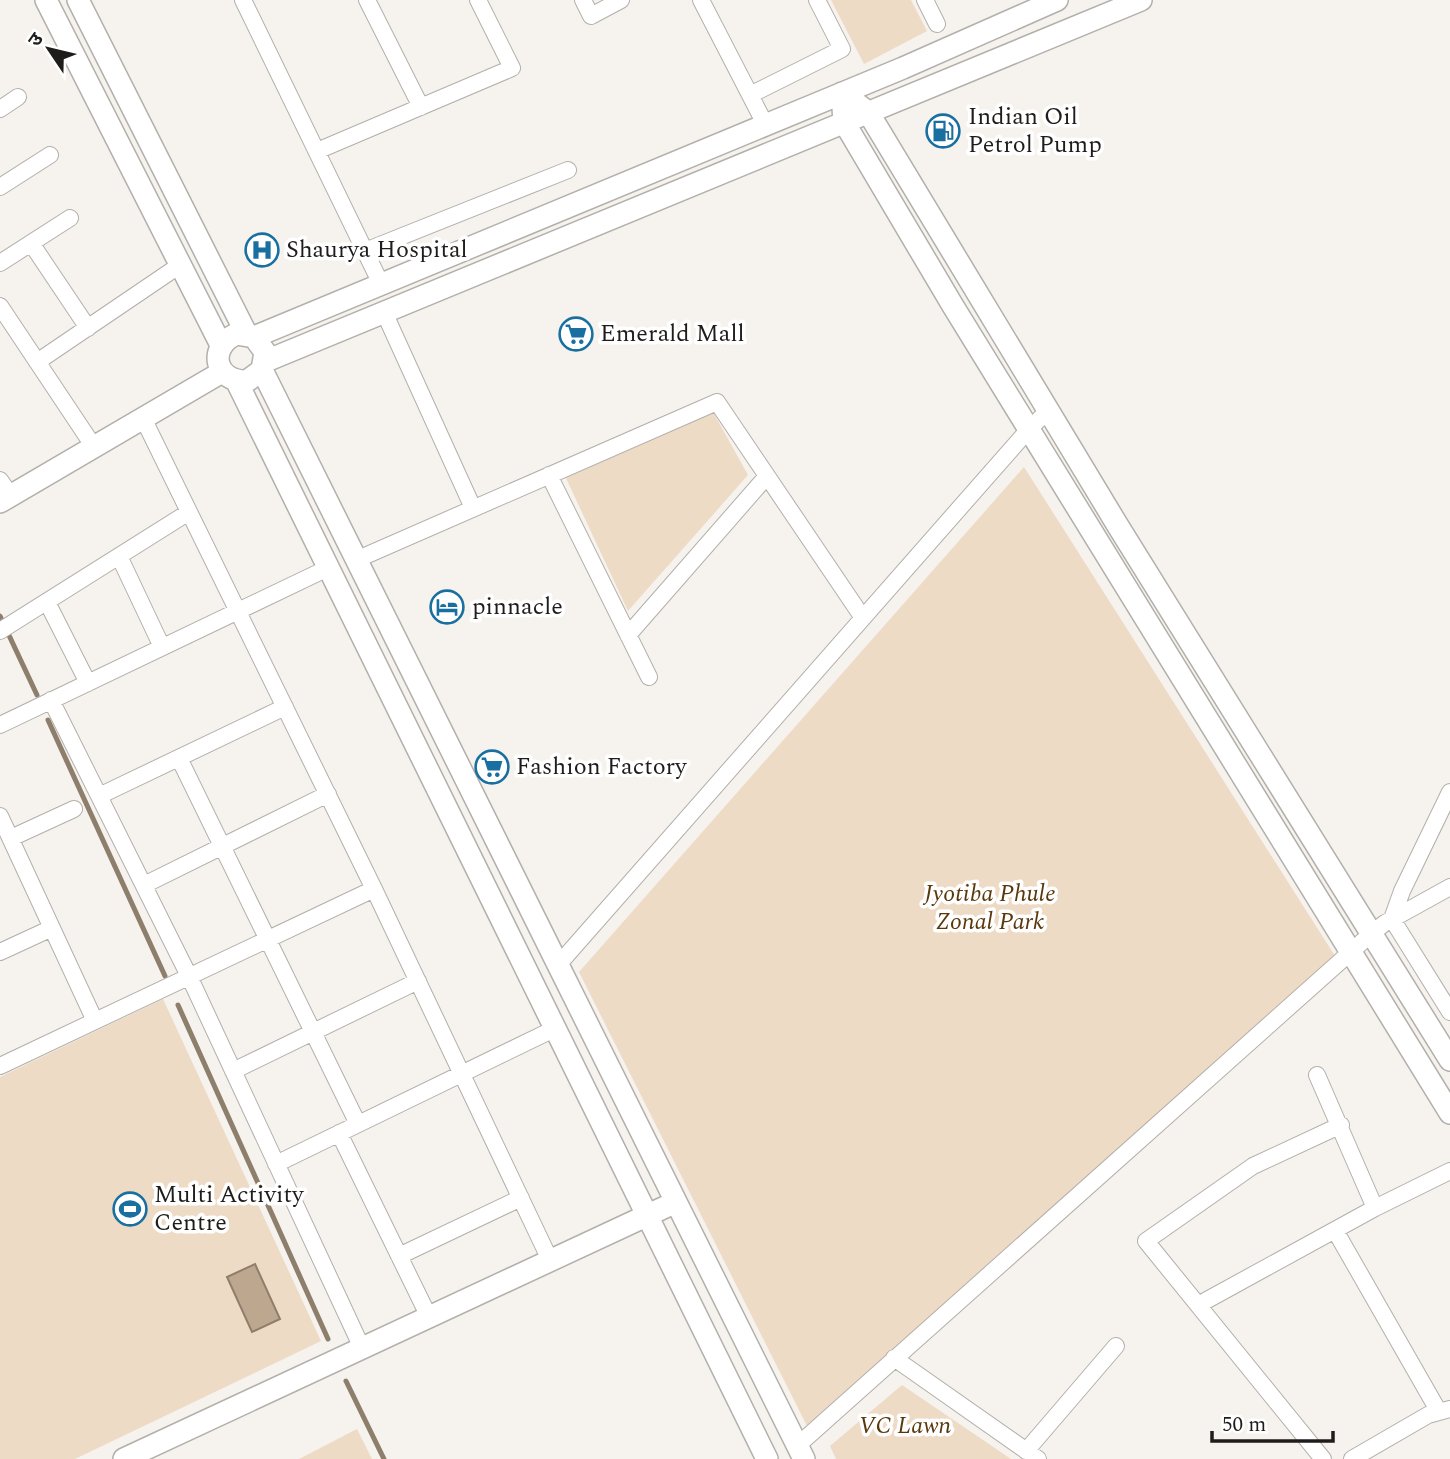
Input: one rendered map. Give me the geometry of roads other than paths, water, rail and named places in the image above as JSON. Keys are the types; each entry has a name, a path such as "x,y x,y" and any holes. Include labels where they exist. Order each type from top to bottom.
{"street":[{"path":"46,0 221,345"},
{"path":"78,0 250,335 265,352 264,366 358,559 801,1452 894,1359 1372,933 1450,887"},
{"path":"243,0 381,284"},
{"path":"367,0 421,107"},
{"path":"317,152 512,68 478,0"},
{"path":"583,0 591,16 621,0"},
{"path":"701,0 765,124"},
{"path":"750,95 842,49 817,0"},
{"path":"925,0 937,24"},
{"path":"767,1459 328,568 217,356 221,345 236,334 250,335 381,284 842,93 1057,0"},
{"path":"4,493 144,418 229,377 252,380 264,366 384,313 1141,0"},
{"path":"842,93 868,112 1048,411 1450,1060"},
{"path":"842,93 844,122 944,290 1450,1113"},
{"path":"0,109 18,97"},
{"path":"0,187 50,155"},
{"path":"365,251 568,170"},
{"path":"0,263 70,218"},
{"path":"31,243 88,328"},
{"path":"37,362 180,264"},
{"path":"944,290 967,278"},
{"path":"0,306 94,447"},
{"path":"384,313 473,508"},
{"path":"358,559 717,402 863,618"},
{"path":"558,965 1028,429 1048,411"},
{"path":"144,418 374,889 550,1260"},
{"path":"549,475 649,677"},
{"path":"628,635 767,477"},
{"path":"6,627 190,512"},
{"path":"119,556 162,647"},
{"path":"0,725 328,568"},
{"path":"47,602 88,682"},
{"path":"51,700 189,976 362,1348"},
{"path":"99,796 285,707"},
{"path":"178,758 358,1124"},
{"path":"1392,919 1402,891 1450,792"},
{"path":"144,885 328,794"},
{"path":"10,838 74,809"},
{"path":"0,816 95,1021"},
{"path":"0,1066 374,889"},
{"path":"1392,919 1450,1012"},
{"path":"0,952 52,928"},
{"path":"233,1071 418,981"},
{"path":"276,1164 554,1029"},
{"path":"1317,1076 1341,1125 1375,1208"},
{"path":"1323,1459 1146,1241 1253,1166 1341,1125"},
{"path":"339,1133 429,1317"},
{"path":"1198,1306 1336,1232 1375,1208 1450,1171"},
{"path":"399,1256 521,1198"},
{"path":"124,1459 153,1453 362,1348 676,1202"},
{"path":"1336,1232 1444,1411 1428,1415 1352,1459"},
{"path":"894,1359 1032,1455 1116,1346"},
{"path":"755,1435 787,1424"}],"waterway":[{"path":"0,616 37,695"},
{"path":"48,720 165,976"},
{"path":"178,1005 328,1339"},
{"path":"346,1381 384,1459"}],"place":[{"name":"Indian Oil Petrol Pump","path":"943,131"},
{"name":"Shaurya Hospital","path":"262,250"},
{"name":"Emerald Mall","path":"576,334"},
{"name":"pinnacle","path":"447,607"},
{"name":"Fashion Factory","path":"492,767"},
{"name":"Multi Activity Centre","path":"130,1209"}],"park label":[{"name":"Jyotiba Phule Zonal Park","path":"990,908"},
{"name":"VC Lawn","path":"905,1426"}]}
